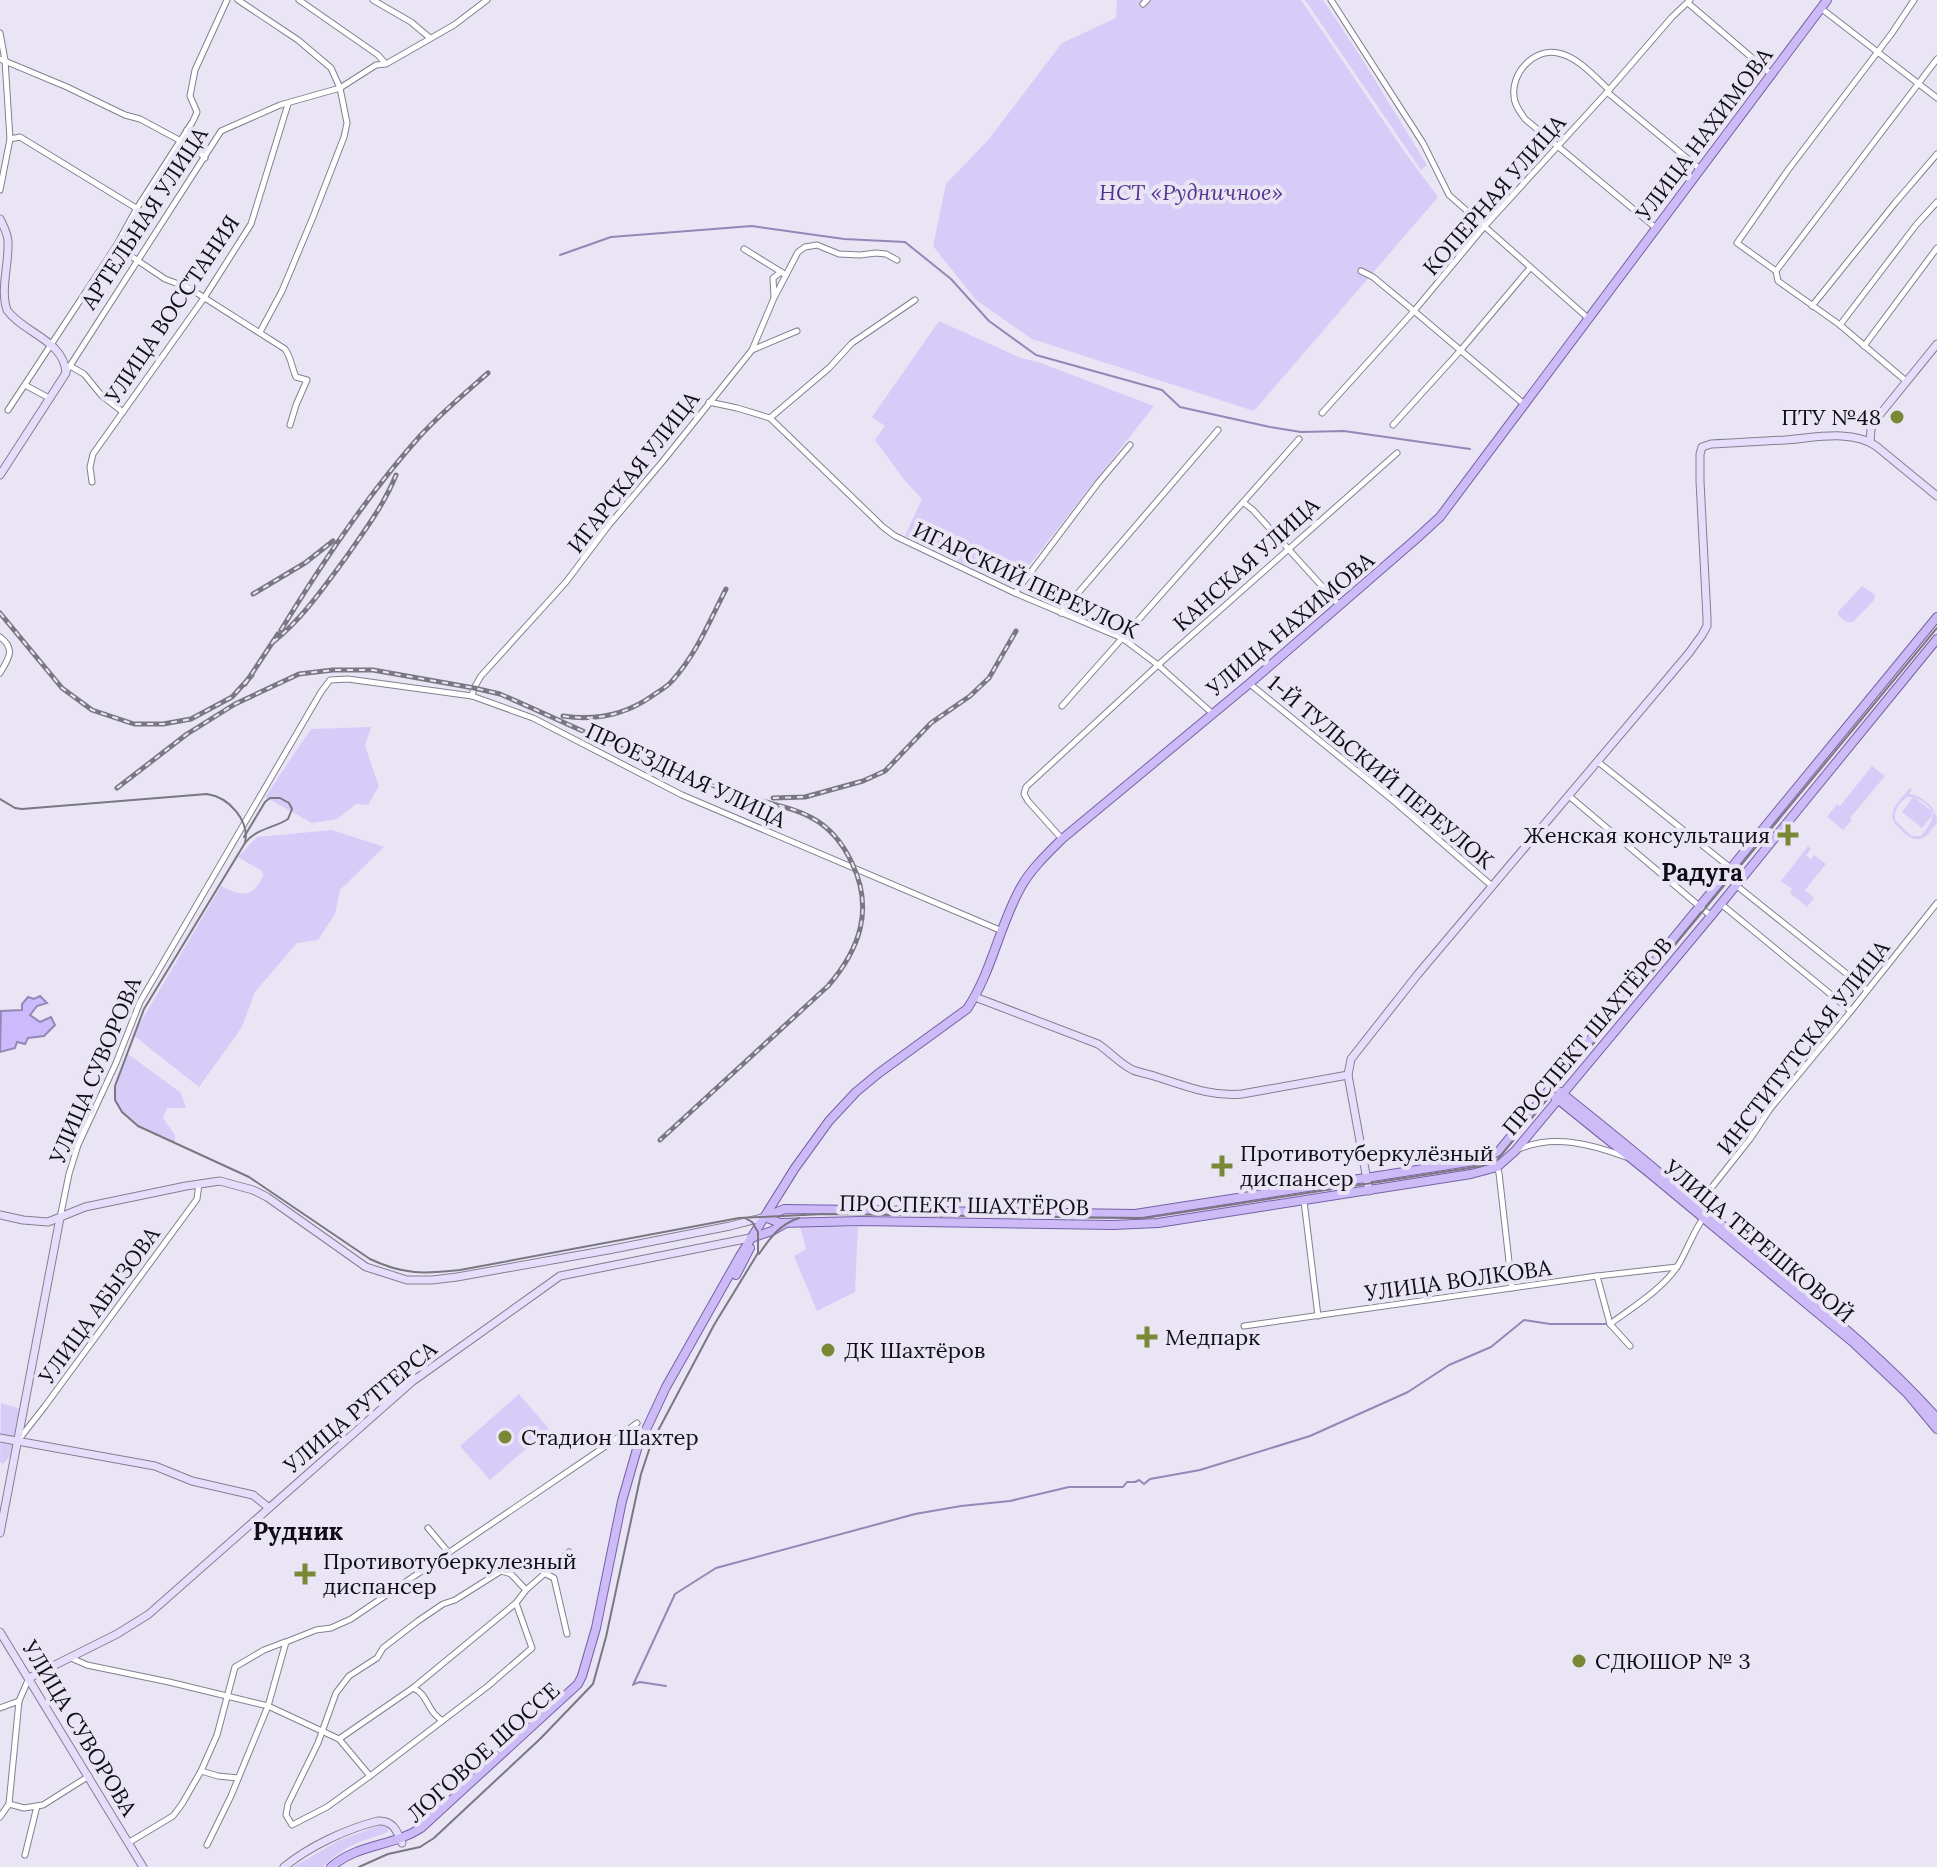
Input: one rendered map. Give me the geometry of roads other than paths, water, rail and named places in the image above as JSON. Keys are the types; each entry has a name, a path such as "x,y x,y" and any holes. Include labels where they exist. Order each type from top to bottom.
{"main road":[{"name":"УЛИЦА НАХИМОВА","path":"754,1237 814,1140 849,1099 879,1073 967,1009 975,997 1019,890 1062,839 1250,683 1440,517 1824,4"},
{"path":"0,219 8,241 2,287 3,308 50,345 68,369"},
{"path":"1870,442 1874,423 1937,344"},
{"name":"АРТЕЛЬНАЯ УЛИЦА","path":"0,475 68,369"},
{"path":"1369,1191 1348,1075 1354,1054 1689,653 1707,626 1700,481 1700,454 1704,446 1832,436 1853,438 1870,442 1937,496"},
{"name":"ПРОСПЕКТ ШАХТЁРОВ","path":"765,1218 784,1209 1135,1214 1366,1179 1493,1155 1701,907 1937,617"},
{"name":"ПРОСПЕКТ ШАХТЁРОВ","path":"754,1237 787,1222 1136,1225 1369,1191 1497,1167 1515,1151 1721,904 1937,639"},
{"path":"975,997 1098,1044 1135,1071 1201,1092 1242,1094 1348,1075"},
{"name":"УЛИЦА ТЕРЕШКОВОЙ","path":"1550,1089 1865,1344 1937,1418"},
{"name":"УЛИЦА ТЕРЕШКОВОЙ","path":"1559,1096 1634,1161 1696,1207"},
{"path":"42,1222 85,1207 220,1181 267,1197 366,1267 407,1280 457,1277 765,1218 787,1222"},
{"path":"0,1215 42,1222 52,1228 56,1239"},
{"name":"УЛИЦА ТЕРЕШКОВОЙ","path":"1706,1215 1862,1351 1907,1393 1937,1429"},
{"name":"УЛИЦА СУВОРОВА","path":"0,1533 60,1218"},
{"name":"УЛИЦА РУТГЕРСА","path":"29,1678 117,1634 149,1614 413,1381 553,1281 568,1274 754,1237"},
{"name":"ЛОГОВОЕ ШОССЕ","path":"338,1867 360,1854 426,1832 582,1686 601,1629 627,1502 642,1451 672,1388 754,1237"},
{"path":"560,1258 568,1274"},
{"path":"0,1438 155,1466 183,1478 253,1495 269,1508"},
{"name":"УЛИЦА СУВОРОВА","path":"0,1632 143,1867"},
{"path":"284,1867 325,1842 378,1821 391,1824 401,1841"},
{"name":"ЛОГОВОЕ ШОССЕ","path":"331,1867 358,1850 401,1841"}],"street":[{"path":"8,410 116,246 197,112 190,96 195,70 227,0"},
{"path":"238,0 298,40 331,68 340,88 347,123 282,291 260,332"},
{"path":"299,0 378,55 386,64"},
{"path":"373,0 411,22 430,38"},
{"name":"АРТЕЛЬНАЯ УЛИЦА","path":"68,369 221,131 280,105 340,88 376,65 386,64 454,25 487,0"},
{"path":"1331,0 1423,143 1449,195 1589,319"},
{"path":"1906,381 1840,325 1778,281 1776,271 1737,243 1914,0"},
{"path":"1689,2 1771,74"},
{"name":"КОПЕРНАЯ УЛИЦА","path":"1322,413 1484,227 1672,17 1689,2"},
{"path":"1824,4 1877,52 1937,98"},
{"path":"0,33 10,139 0,190"},
{"path":"1656,228 1525,119 1513,92 1524,65 1547,53 1556,52 1574,58 1700,169"},
{"path":"1776,271 1937,59"},
{"path":"2,60 140,119 181,141"},
{"name":"УЛИЦА ВОССТАНИЯ","path":"92,482 90,467 93,454 204,298 251,224 288,104"},
{"path":"187,130 191,145 205,158"},
{"path":"10,139 20,137 137,208"},
{"path":"0,146 7,150"},
{"path":"1812,306 1937,154"},
{"path":"1840,325 1937,202"},
{"name":"ИГАРСКАЯ УЛИЦА","path":"472,696 481,676 566,582 752,350 784,274 798,252 817,245 839,254 886,254 897,260"},
{"path":"116,246 165,279 189,288 285,349 296,377 307,380 290,425"},
{"path":"1864,346 1937,248"},
{"path":"744,249 784,274"},
{"path":"1393,425 1530,268"},
{"path":"1361,271 1373,277 1524,404"},
{"path":"774,298 773,278 784,274"},
{"path":"770,418 829,368 852,343 915,300"},
{"path":"752,350 797,331"},
{"path":"68,369 84,374 102,396 123,412"},
{"path":"25,385 49,398"},
{"name":"ИГАРСКИЙ ПЕРЕУЛОК","path":"709,402 770,418 895,536 1015,593 1122,638 1212,713"},
{"path":"1061,613 1218,430"},
{"path":"1062,706 1299,439"},
{"path":"1015,593 1130,445"},
{"name":"КАНСКАЯ УЛИЦА","path":"1062,839 1028,801 1024,794 1026,787 1397,453"},
{"path":"1244,503 1340,606"},
{"path":"0,637 10,648 7,662 0,673"},
{"name":"ПРОЕЗДНАЯ УЛИЦА","path":"348,679 472,696 533,718 682,795 1003,931"},
{"name":"УЛИЦА СУВОРОВА","path":"60,1218 78,1145 140,1002 326,685 330,680 348,679"},
{"name":"1-Й ТУЛЬСКИЙ ПЕРЕУЛОК","path":"1250,683 1492,886"},
{"path":"1597,761 1732,868 1739,881 1867,990"},
{"path":"1568,795 1711,916"},
{"name":"ИНСТИТУТСКАЯ УЛИЦА","path":"1696,1207 1770,1109 1937,903"},
{"path":"1721,904 1851,1011"},
{"path":"1515,1151 1535,1143 1562,1141 1634,1161"},
{"path":"1497,1167 1512,1288"},
{"name":"УЛИЦА АБЫЗОВА","path":"17,1442 197,1199 199,1184"},
{"path":"1304,1201 1318,1316"},
{"path":"1610,1324 1654,1291 1677,1267 1706,1215"},
{"name":"УЛИЦА ВОЛКОВА","path":"1244,1326 1677,1267"},
{"path":"1597,1276 1610,1324 1630,1346"},
{"path":"207,1845 268,1706 286,1642 351,1619 637,1423"},
{"path":"428,1528 449,1553"},
{"path":"339,1739 413,1688 516,1603 526,1590 569,1552"},
{"path":"516,1603 532,1648 488,1686 370,1776 327,1807 292,1825 286,1815 288,1804 336,1693 349,1676 377,1658 383,1648 418,1621 501,1571 511,1574 526,1590"},
{"path":"546,1574 554,1578 567,1634"},
{"name":"УЛИЦА СУВОРОВА","path":"128,1843 173,1816 182,1804 217,1735 235,1667 264,1650 286,1642"},
{"path":"71,1658 102,1669 268,1706 339,1739 370,1776"},
{"path":"0,1817 9,1804 19,1701 29,1678"},
{"path":"413,1688 427,1700 433,1713 442,1721"},
{"path":"0,1708 19,1701"},
{"path":"201,1771 238,1778"},
{"path":"9,1804 24,1808 43,1805 89,1776"},
{"path":"25,1855 37,1806"}],"waterway":[{"path":"560,255 611,237 752,226 844,239 905,242 951,279 989,321 1036,355 1162,390 1180,407 1270,427 1301,432 1344,431 1470,449"},
{"path":"633,1685 675,1594 716,1568 915,1514 1010,1501 1069,1487 1123,1487 1127,1482 1139,1480 1144,1484 1150,1479 1200,1470 1310,1436 1408,1392 1449,1365 1491,1347 1524,1320 1550,1324 1609,1324"},
{"path":"634,1684 666,1686"}],"tram line":[{"path":"0,799 22,809 207,794 223,800 236,811 244,826 245,843 144,1009 115,1086 115,1100 122,1112 138,1126 249,1177 382,1264 414,1272 460,1270 739,1218 824,1214 1145,1218 1482,1166 1497,1160 1937,628"},
{"path":"244,837 270,798 280,798 289,803 292,809 288,819 260,831 245,843"},
{"path":"359,1867 388,1854 420,1847 434,1838 540,1739 593,1684 641,1474 651,1444 714,1325 758,1253 758,1232 752,1222 745,1218"},
{"path":"759,1254 771,1237 799,1218"}],"railway":[{"path":"281,630 329,554 382,481 428,428 488,373"},
{"path":"273,642 304,612 347,556 380,507 396,475"},
{"path":"253,594 305,563 333,541"},
{"path":"563,716 587,718 621,712 642,703 668,685 695,649 726,589"},
{"path":"0,613 62,688 92,710 134,724 163,724 191,719 232,697 252,675"},
{"path":"773,798 805,797 863,781 885,771 931,723 970,696 989,678 1016,631"},
{"path":"245,684 278,634"},
{"path":"117,788 187,734 235,704 299,674 373,670 500,694 695,779 796,810 819,822 840,843 859,880 863,912 848,958 828,986 660,1140"}],"place":[{"name":"ПТУ №48","path":"1897,417"},
{"name":"Женская консультация","path":"1788,835"},
{"name":"Противотуберкулёзный диспансер","path":"1222,1166"},
{"name":"Медпарк","path":"1147,1337"},
{"name":"ДК Шахтёров","path":"828,1350"},
{"name":"Стадион Шахтер","path":"505,1437"},
{"name":"Противотуберкулезный диспансер","path":"305,1574"},
{"name":"СДЮШОР № 3","path":"1579,1661"}],"district":[{"name":"Радуга","path":"1702,872"},
{"name":"Рудник","path":"298,1531"}],"park label":[{"name":"НСТ «Рудничное»","path":"1191,192"}]}
